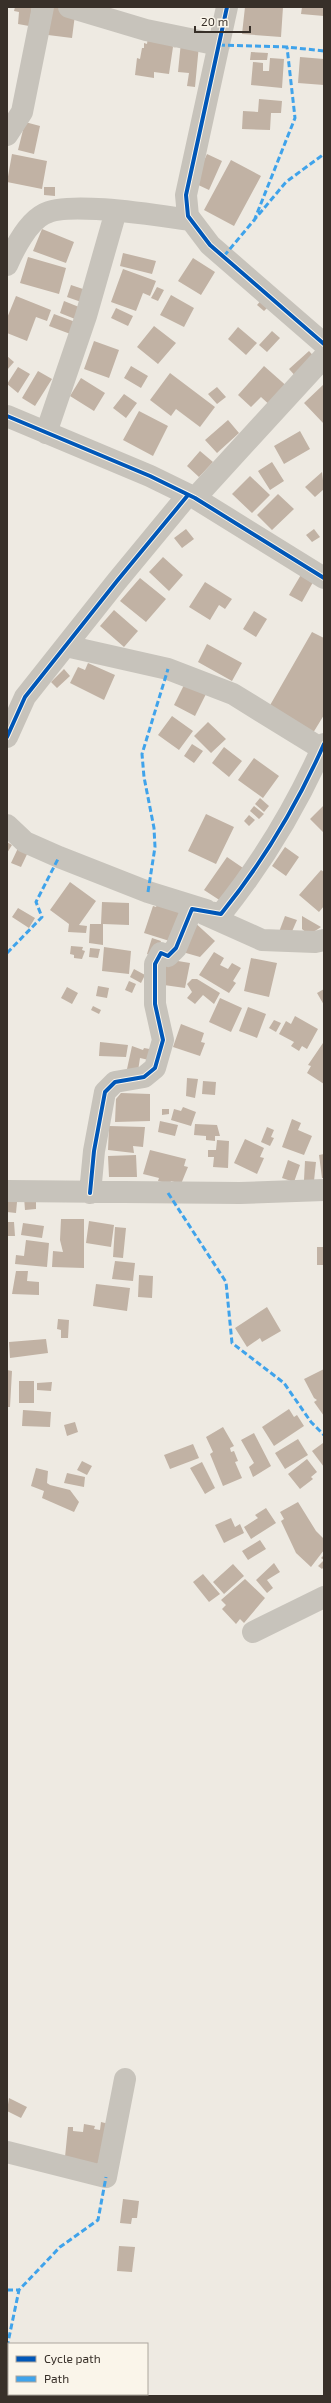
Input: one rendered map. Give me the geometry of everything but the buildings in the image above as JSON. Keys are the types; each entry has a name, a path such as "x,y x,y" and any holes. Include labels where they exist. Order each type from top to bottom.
{"street":[{"path":"7,135 22,112 43,7"},
{"path":"69,7 146,30 219,45"},
{"path":"227,7 186,195 188,216 210,245 324,344"},
{"path":"7,265 18,240 44,213 71,209 116,210 191,220"},
{"path":"46,433 86,316 116,210"},
{"path":"7,737 25,697 116,581 192,497 324,357"},
{"path":"7,416 150,476 192,497 324,578"},
{"path":"66,646 168,669 233,694 323,747 289,815 251,877 221,914"},
{"path":"7,825 25,842 59,857 148,892 221,914"},
{"path":"192,909 221,914"},
{"path":"192,909 262,940 315,942 324,940"},
{"path":"90,1193 94,1151 105,1092 115,1082 144,1077 155,1068 164,1040 155,1004 155,964 161,954 168,956 176,948 192,909"},
{"path":"7,1191 90,1193 240,1193 324,1190"},
{"path":"253,1632 324,1597"},
{"path":"7,2152 106,2177 125,2079"}],"marked path":[{"path":"219,45 287,47 324,51"},
{"path":"254,221 295,118 287,47"},
{"path":"224,256 286,182 324,154"},
{"path":"148,892 155,847 154,828 144,777 142,754 168,669"},
{"path":"7,953 42,917 36,902 59,857"},
{"path":"168,1193 226,1282 232,1343 284,1383 311,1422 324,1435"},
{"path":"7,2347 19,2290 60,2247 98,2220 106,2177"},
{"path":"7,2290 19,2290"},
{"path":"7,2371 8,2376"}],"cycle path":[{"path":"227,7 186,195 188,216 210,245 324,344"},
{"path":"7,416 150,476 195,498 324,578"},
{"path":"7,737 25,697 117,581 188,495"},
{"path":"90,1193 94,1151 105,1092 115,1082 144,1077 155,1068 163,1040 155,1004 155,964 161,953 168,956 176,948 192,909 221,914 251,874 291,811 324,744"}]}
